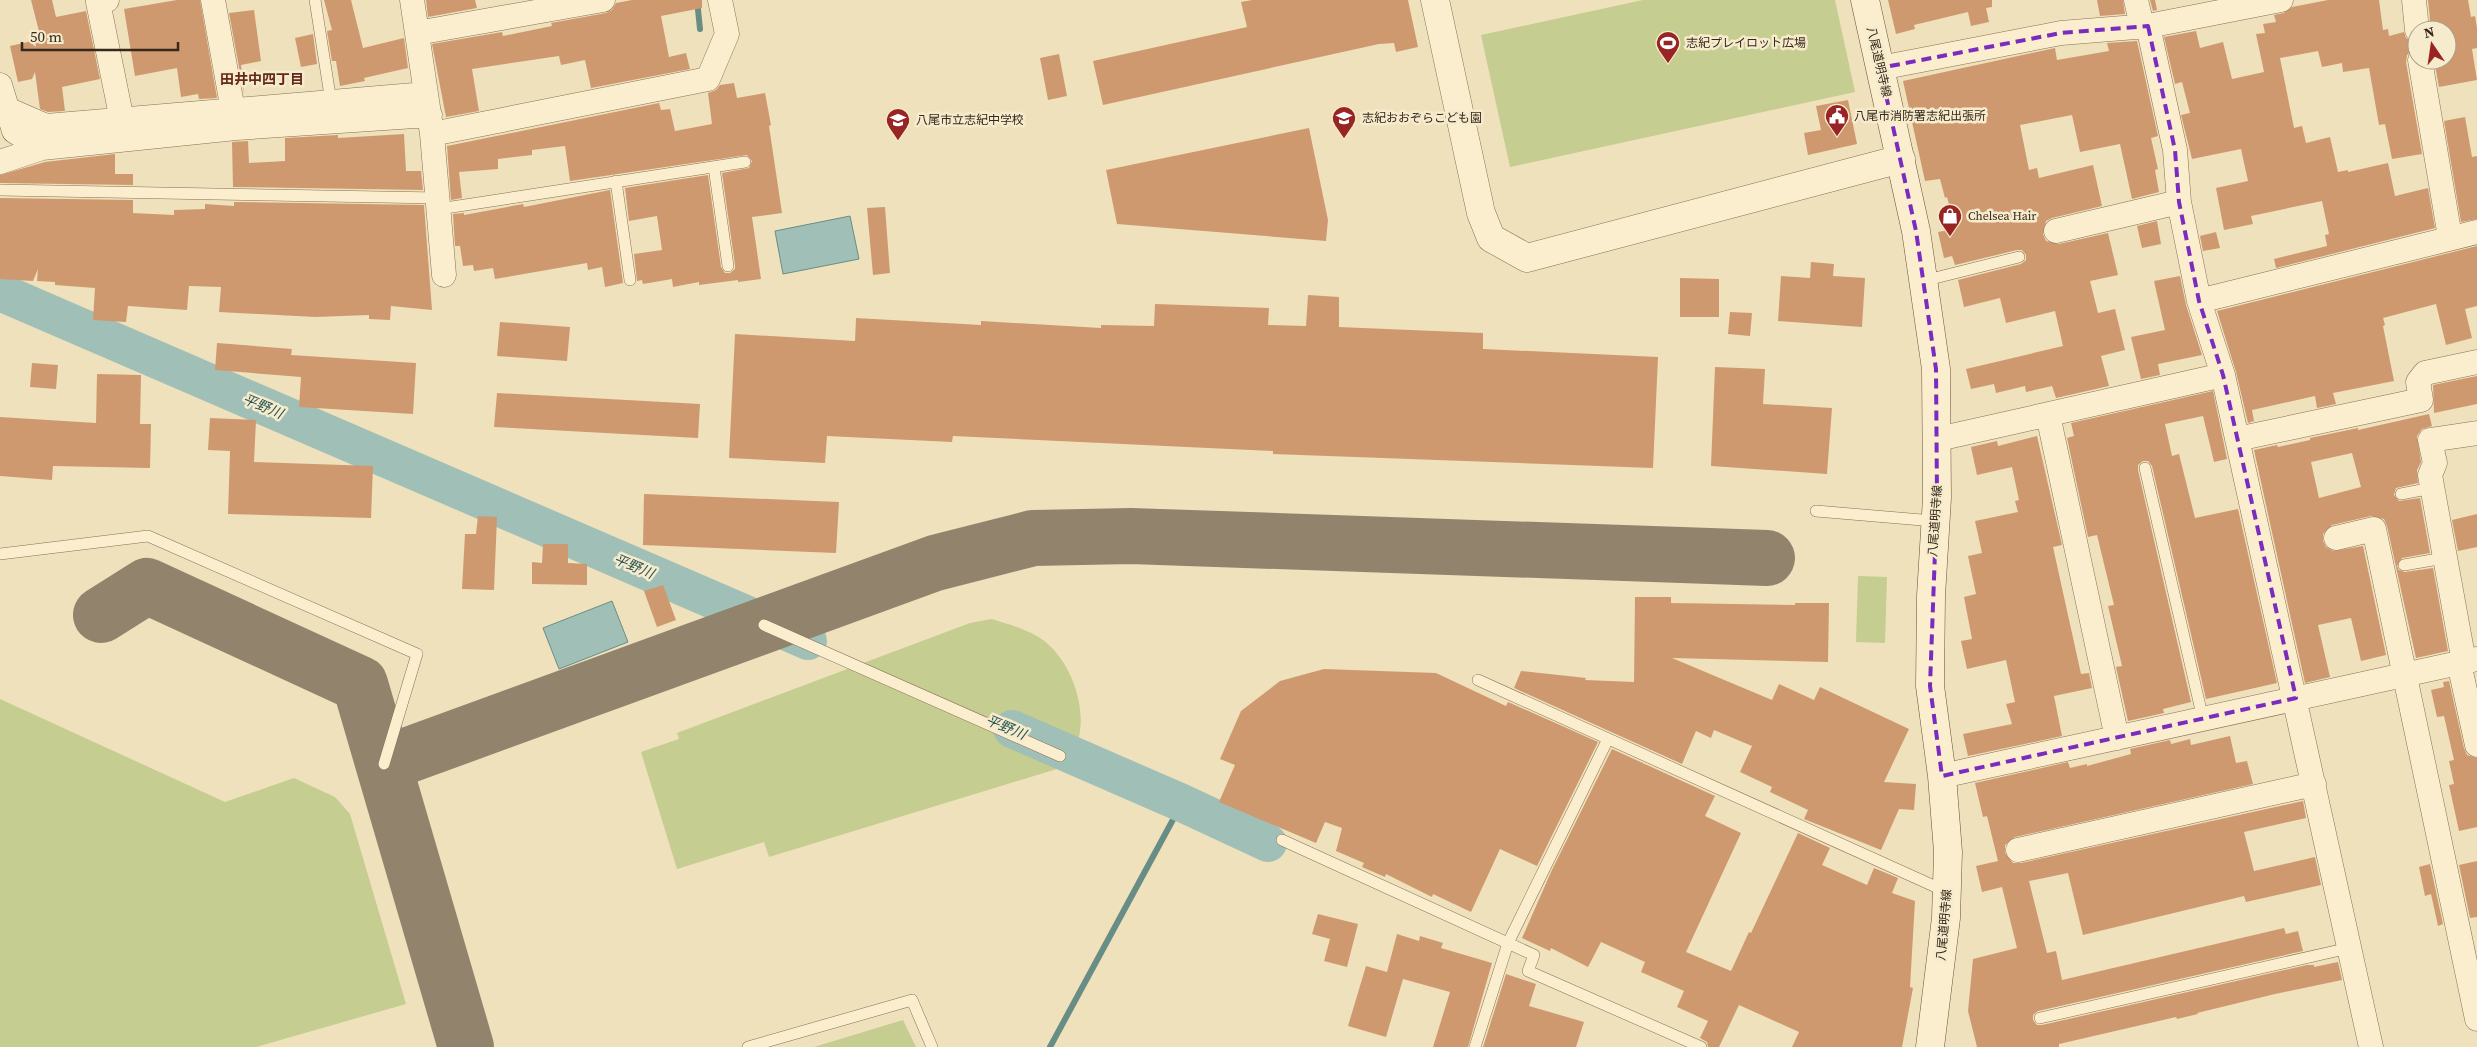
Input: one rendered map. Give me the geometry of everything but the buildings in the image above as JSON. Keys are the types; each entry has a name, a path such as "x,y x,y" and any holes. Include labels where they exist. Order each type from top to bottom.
{"main road":[{"path":"1436,0 1480,213 1491,238 1527,258 1901,158"},
{"name":"八尾道明寺線","path":"1865,0 1901,158 1923,281 1936,369 1937,498 1934,521 1930,686 1942,776 1948,852 1946,918 1930,1047"}],"street":[{"path":"107,0 98,2 123,130"},
{"path":"213,0 236,120"},
{"path":"412,0 429,114 444,275"},
{"path":"417,33 603,0"},
{"path":"0,162 42,148 123,130 333,112 429,114 708,79 727,34 720,0"},
{"path":"2136,0 2145,26 2175,150 2179,202 2199,301 2223,375 2296,698 2371,1047"},
{"path":"1880,68 2061,33 2145,26 2228,5 2281,0"},
{"path":"2414,0 2416,20"},
{"path":"2422,70 2450,237"},
{"path":"0,85 3,107 14,132 42,148"},
{"path":"236,120 299,106 333,112"},
{"path":"3,107 46,126 123,130"},
{"path":"2056,231 2179,202"},
{"path":"2199,301 2450,237 2477,232"},
{"path":"2237,438 2421,400 2418,382 2425,373 2477,362"},
{"path":"1938,439 2223,375"},
{"path":"2048,415 2117,738"},
{"path":"2477,433 2430,440 2435,463 2430,475 2432,488 2444,558 2467,661 2477,744"},
{"path":"2336,538 2374,529 2477,1019"},
{"path":"1942,776 2467,661"},
{"path":"2018,850 2314,784"}],"lane":[{"path":"315,0 333,112"},
{"path":"0,190 438,203 616,181 745,162"},
{"path":"714,167 728,266"},
{"path":"616,181 630,280"},
{"path":"1923,281 2019,257"},
{"path":"2146,468 2203,719"},
{"path":"2402,494 2432,488"},
{"path":"1816,511 1934,521"},
{"path":"0,554 148,536 417,654 384,764"},
{"path":"2404,565 2444,558"},
{"path":"764,626 1060,756"},
{"path":"1478,680 1947,892"},
{"path":"1475,1047 1508,943 1608,739"},
{"path":"1282,840 1534,955 1528,971 1701,1047"},
{"path":"2040,1018 2350,948"},
{"path":"748,1047 912,1000 932,1047"}],"highlighted area":[{"path":"2148,26 2175,150 2179,202 2199,301 2223,375 2296,698 1942,776 1930,686 1937,498 1936,369 1916,231 1880,68 2061,33"}],"green space":[{"name":"志紀プレイロット広場","path":"1643,0 1835,0 1855,92 1510,167 1481,35"},
{"path":"1858,576 1887,577 1885,643 1856,642"},
{"path":"992,619 1039,637 1051,647 1070,674 1080,708 1081,725 1078,741 1071,756 1060,768 769,857 764,842 677,869 641,752 679,739 677,733 970,623"},
{"path":"0,699 225,802 294,778 335,797 350,814 406,1004 256,1047 0,1047"},
{"path":"903,1020 916,1047 814,1047"}],"water":[{"path":"850,216 859,259 783,274 775,231"},
{"path":"612,601 628,642 559,669 543,628"}],"waterway":[{"path":"697,0 700,29"},
{"name":"平野川","path":"0,292 808,641"},
{"name":"平野川","path":"1012,729 1182,803 1268,843"},
{"path":"1050,1047 1182,803"}],"taxiway":[{"path":"384,764 935,563 1033,538 1131,536 1767,558"},
{"path":"101,615 147,586 360,684 466,1047"}],"place":[{"name":"志紀プレイロット広場","path":"1668,64"},
{"name":"八尾市消防署志紀出張所","path":"1837,137"},
{"name":"志紀おおぞらこども園","path":"1344,139"},
{"name":"八尾市立志紀中学校","path":"898,141"},
{"name":"Chelsea Hair","path":"1950,237"}],"district":[{"name":"田井中四丁目","path":"262,79"}]}
